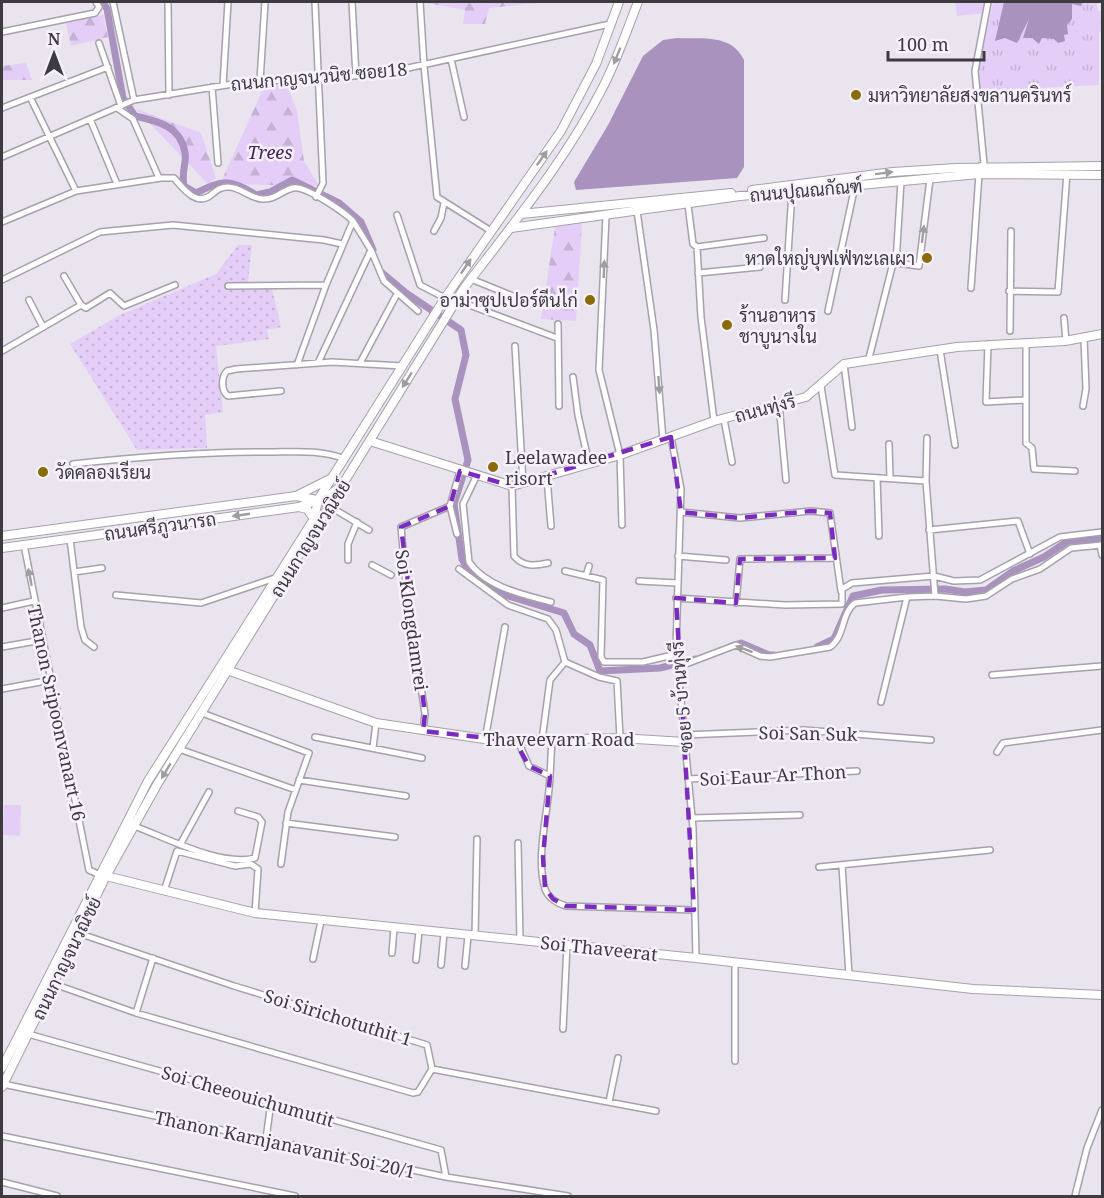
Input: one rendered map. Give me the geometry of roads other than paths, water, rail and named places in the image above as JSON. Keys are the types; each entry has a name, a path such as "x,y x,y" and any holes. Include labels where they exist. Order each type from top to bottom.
{"main road":[{"name":"ถนนกาญจนวณิชย์","path":"2,1068 5,1052 103,876 315,522 318,500 444,300 561,131 596,64 620,2"},
{"name":"ถนนกาญจนวณิชย์","path":"2,1086 54,984 148,781 276,578 329,504 370,441 454,304 521,214 590,112 615,62 638,2"},
{"path":"508,206 521,214"},
{"path":"498,220 510,228"},
{"path":"296,496 333,477"},
{"path":"299,507 307,509 315,522"}],"street":[{"path":"2,32 95,13 99,8 96,2"},
{"path":"113,2 134,100"},
{"path":"168,2 169,95"},
{"path":"223,85 228,2"},
{"path":"260,81 265,2"},
{"path":"315,2 323,183 316,196"},
{"path":"352,2 356,76"},
{"path":"420,2 437,195 444,203 491,231"},
{"path":"971,288 979,170 984,164 984,145 975,71 988,2"},
{"name":"ถนนกาญจนวนิช ซอย18","path":"2,157 134,100 223,85 260,81 317,80 424,66 610,24"},
{"path":"99,43 120,106 133,119 159,178"},
{"path":"451,59 465,117"},
{"path":"2,108 108,67"},
{"path":"212,87 218,164"},
{"path":"30,98 76,191"},
{"path":"90,119 117,184"},
{"name":"ถนนปุณณกัณฑ์","path":"510,228 606,216 637,207 893,172 1102,165"},
{"name":"ถนนปุณณกัณฑ์","path":"521,214 688,205 792,192 930,179 979,170 1102,175"},
{"path":"1009,291 1058,292 1067,173"},
{"path":"2,222 76,191 159,178 174,178 186,192 197,198 207,198 221,188 228,187 262,199 274,198 294,188 316,196 345,213 353,221 371,250 382,279 418,311"},
{"path":"896,263 919,266 930,179"},
{"path":"868,358 892,267 896,263 901,181"},
{"path":"828,311 855,186"},
{"path":"785,300 792,192"},
{"path":"434,231 444,203"},
{"path":"688,205 693,244 697,247 701,317 714,421"},
{"name":"ซอย 5 บ้านทุ่งรี","path":"637,207 667,439 681,489 676,598 677,654 692,818 696,958"},
{"path":"397,215 420,285 444,300"},
{"path":"606,216 599,370 620,455 622,525"},
{"path":"297,365 326,285 353,221"},
{"path":"2,280 100,232 173,225 324,240 342,244"},
{"path":"1010,331 1011,231"},
{"path":"697,247 764,238"},
{"path":"318,363 371,250"},
{"path":"698,273 760,267"},
{"path":"64,276 81,305 86,308 111,293 120,306 124,306 175,285"},
{"path":"471,279 530,303"},
{"path":"228,286 326,285"},
{"path":"360,363 397,294"},
{"path":"29,300 43,327"},
{"path":"454,304 557,338"},
{"path":"2,351 81,305"},
{"path":"1064,318 1066,341"},
{"path":"558,324 559,405"},
{"name":"ถนนทุ่งรี","path":"370,441 473,476 512,486 547,478 620,455 714,421 807,397 844,364 868,358 988,344 1066,341 1102,334"},
{"path":"1083,406 1086,389 1084,338"},
{"path":"1026,342 1024,400 1026,443 1032,448 1034,469 1075,471"},
{"path":"988,344 986,402 1024,400"},
{"path":"515,346 523,483"},
{"path":"940,350 955,445"},
{"path":"281,391 228,396 224,394 223,376 230,370 318,363 402,366"},
{"path":"844,364 852,427"},
{"path":"573,377 578,415 589,464"},
{"path":"821,386 835,475 926,481"},
{"path":"779,404 786,480"},
{"path":"724,419 732,462"},
{"path":"927,438 926,481 935,595"},
{"path":"889,444 890,478"},
{"path":"73,464 197,453 321,452 345,459"},
{"path":"457,534 450,506 460,471"},
{"path":"473,476 463,504 469,562 513,594 551,602"},
{"path":"547,478 551,526"},
{"path":"877,478 879,536"},
{"name":"ถนนศรีภูวนารถ","path":"2,548 299,507 318,500 341,486"},
{"path":"512,486 514,556 518,561 532,566 548,563"},
{"name":"ถนนศรีภูวนารถ","path":"2,536 296,496 318,500"},
{"path":"318,500 329,504 369,530"},
{"name":"Soi Klongdamrei","path":"423,730 425,714 405,586 400,527 450,506"},
{"path":"676,598 736,603 842,603 830,513 811,511 740,518 681,513"},
{"path":"929,530 1018,521 1030,554"},
{"path":"348,560 348,544 357,522"},
{"path":"95,523 97,535"},
{"path":"842,593 842,589 852,583 934,576 954,581 980,580 1065,535 1102,532"},
{"path":"70,538 81,627 86,640 94,647"},
{"name":"Thanon Sripoonvanart 16","path":"24,545 89,870 103,876"},
{"path":"678,667 736,645 765,657 800,653 833,645 853,604 935,595 966,599 986,596 1012,579 1040,569 1071,548 1101,545 1102,555"},
{"path":"678,556 726,560"},
{"path":"736,603 740,559 835,558"},
{"path":"372,565 392,575"},
{"path":"586,576 589,566"},
{"path":"74,572 102,568"},
{"path":"459,568 510,605 548,619 556,630 565,662"},
{"path":"565,571 603,580 601,657 604,662 643,662 677,654"},
{"path":"117,595 201,603 276,578"},
{"path":"639,581 677,583"},
{"path":"510,605 513,594"},
{"path":"881,702 907,597"},
{"path":"2,608 34,601"},
{"path":"485,740 505,627"},
{"path":"2,647 42,640"},
{"path":"565,662 599,677 617,681 620,738"},
{"path":"542,740 550,680 565,662"},
{"path":"992,675 1102,666"},
{"name":"Thaveevarn Road","path":"227,670 376,723 485,740 685,739"},
{"path":"2,690 51,680"},
{"path":"202,713 309,753 286,823 280,864"},
{"path":"373,748 376,723"},
{"name":"Soi San Suk","path":"685,739 804,730 931,740"},
{"path":"998,752 1003,743 1102,730"},
{"path":"315,737 422,758"},
{"path":"552,739 543,857 545,888 553,899 566,906 694,910"},
{"path":"518,741 529,766 550,776"},
{"path":"179,749 296,790"},
{"name":"Soi Eaur Ar Thon","path":"688,779 857,771"},
{"path":"299,780 406,796"},
{"path":"181,843 209,792"},
{"path":"134,826 213,855 236,860 255,858 262,822 258,817 237,811"},
{"path":"692,818 800,815"},
{"path":"286,823 395,837"},
{"path":"465,966 472,936 477,839"},
{"path":"518,843 520,941"},
{"path":"819,867 990,850"},
{"path":"164,891 177,852 235,866 251,864 258,869 255,913"},
{"path":"842,866 849,975"},
{"name":"Soi Thaveerat","path":"103,876 255,913 321,921 735,962 973,989 1102,995"},
{"path":"314,959 321,921"},
{"path":"392,953 394,928"},
{"path":"416,960 419,931"},
{"name":"Soi Sirichotuthit 1","path":"78,933 427,1045 432,1069"},
{"path":"441,965 444,933"},
{"path":"563,1029 567,945"},
{"path":"136,1013 153,958"},
{"path":"735,962 735,1061"},
{"path":"54,984 136,1013 413,1093 418,1092 432,1069 656,1111"},
{"name":"Soi Cheeouichumutit","path":"28,1034 441,1150 446,1177"},
{"path":"609,1102 618,1058"},
{"name":"Thanon Karnjanavanit Soi 20/1","path":"2,1086 446,1177 568,1197"},
{"path":"266,1139 271,1102"},
{"path":"1074,1197 1087,1148 1102,1110"},
{"path":"2,1136 295,1197"},
{"path":"2,1182 57,1197"}],"waterway":[{"path":"103,2 107,9 123,98 135,116 167,126 179,137 183,144 185,157 184,186 196,193 220,183 232,183 256,195 270,192 292,180 339,203 361,222 373,250"},
{"path":"381,272 406,293 461,330 466,355 455,399 468,460 454,504 462,559 466,567 505,595 564,613 574,634 590,645 600,671 660,668 696,659"},
{"path":"817,647 834,639 853,596 882,590 945,589 965,592 986,590 1013,571 1044,557 1068,541 1102,539"},
{"path":"731,646 741,643 774,655"}],"place":[{"name":"มหาวิทยาลัยสงขลานครินทร์","path":"856,95"},
{"name":"หาดใหญ่บุฟเฟ่ทะเลเผา","path":"927,258"},
{"name":"อาม่าซุปเปอร์ตีนไก่","path":"590,300"},
{"name":"ร้านอาหาร ชาบูนางใน","path":"727,325"},
{"name":"Leelawadee risort","path":"493,467"},
{"name":"วัดคลองเรียน","path":"43,472"}],"park label":[{"name":"Trees","path":"270,152"}]}
